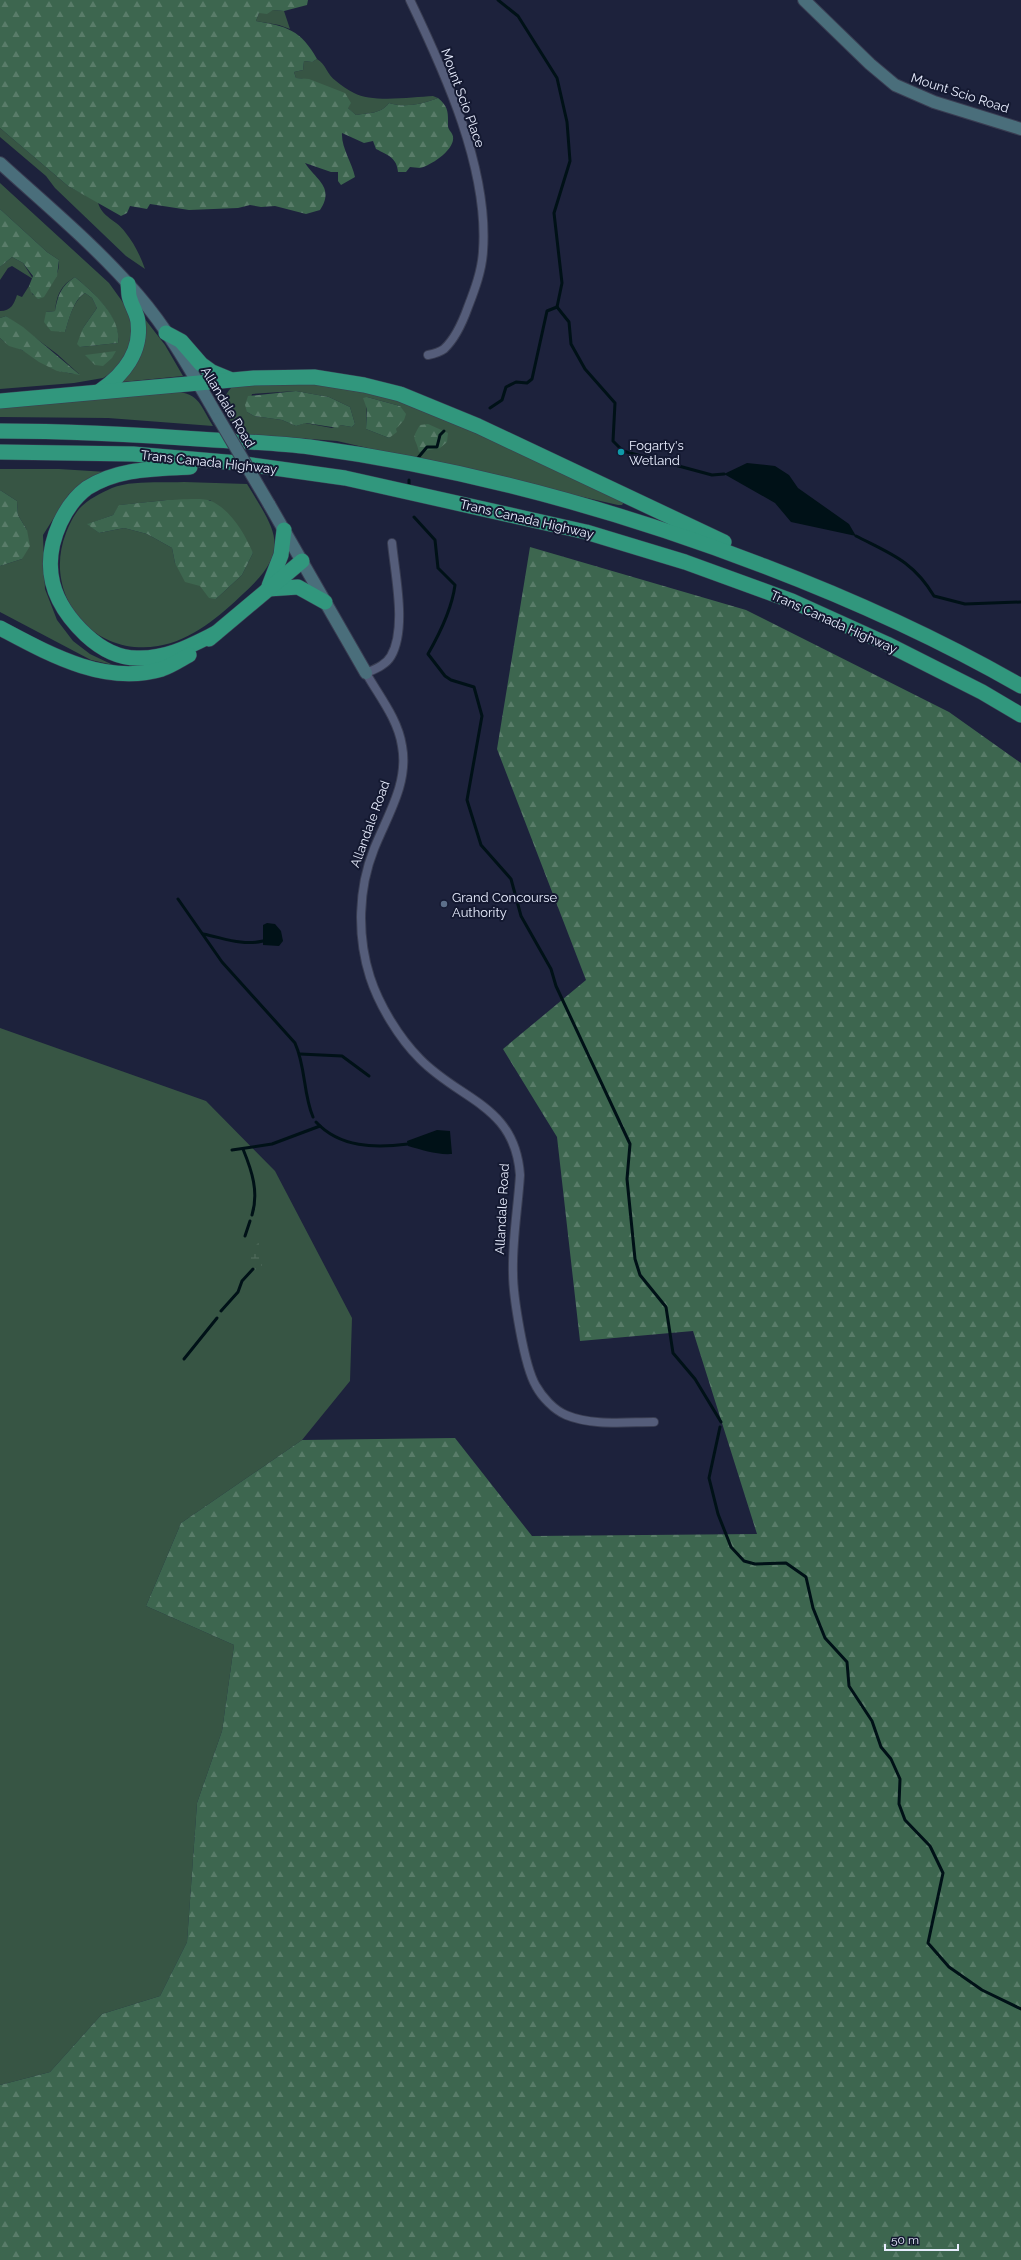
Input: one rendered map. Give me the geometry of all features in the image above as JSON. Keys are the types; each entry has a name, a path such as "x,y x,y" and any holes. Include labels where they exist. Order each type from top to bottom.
{"highway":[{"path":"100,391 113,382 125,368 137,344 138,322 136,310 130,299 128,284"},
{"path":"166,333 181,341 201,364 212,372 230,379"},
{"path":"0,401 230,379 314,377 364,385 400,394 478,426 829,591"},
{"name":"Trans Canada Highway","path":"0,431 145,436 309,447 415,466 525,490 621,516 717,548 829,591 974,659 1021,686"},
{"name":"Trans Canada Highway","path":"0,452 133,454 238,463 345,478 586,532 685,562 792,601 872,637 982,692 1021,715"},
{"path":"216,633 175,654 136,658 108,652 70,620 60,604 52,581 50,565 51,546 63,515 75,498 87,488 109,477 130,471 238,463"},
{"path":"268,589 279,564 284,530"},
{"path":"0,628 47,653 94,670 132,673 163,669 192,654 302,561"},
{"path":"268,589 298,587 325,602"}],"main road":[{"name":"Mount Scio Road","path":"804,0 895,86 934,102 1021,129"},
{"name":"Allandale Road","path":"0,163 128,284 153,313 219,418 366,673"}],"street":[{"name":"Mount Scio Place","path":"410,0 439,64 464,131 477,182 484,238 481,267 464,319 443,350 428,356"},
{"path":"366,673 384,664 391,657 400,627 392,543"},
{"name":"Allandale Road","path":"366,673 395,722 404,756 401,780 396,799 374,849 365,877 361,908 361,933 364,956 370,978 397,1030 419,1058 439,1076 490,1111 514,1144 519,1160 520,1175 513,1271 514,1295 527,1363 535,1385 549,1403 564,1414 578,1420 654,1422"}],"green space":[{"path":"0,0 308,0 307,5 284,11 273,10 267,14 259,13 256,21 276,25 292,31 311,49 317,59 312,62 304,61 303,70 294,72 296,78 309,79 345,93 351,103 348,108 356,115 378,111 386,107 389,103 414,105 438,98 446,107 448,127 453,136 453,142 441,157 430,164 420,168 410,167 406,172 398,172 394,160 376,149 373,141 364,143 342,133 343,144 355,177 341,185 338,181 338,172 331,172 305,163 319,179 326,195 320,210 306,214 275,206 261,207 250,205 238,208 189,210 150,204 147,209 130,206 127,213 121,216 68,186 0,128"},
{"path":"273,10 284,11 290,29 279,25 256,21 259,13"},
{"path":"317,59 333,79 342,86 362,96 382,99 433,96 438,98 414,105 389,103 386,107 378,111 356,115 322,86 306,79 296,78 294,72 303,70 304,61 312,62"},
{"path":"0,128 68,186 98,202 102,211 118,224 128,236 145,269 126,256 55,188 46,176 0,137"},
{"path":"0,183 109,283 127,308 133,328 129,352 113,372 103,378 74,383 0,389 0,338 8,344 30,354 55,369 79,374 57,354 6,316 0,318 0,311 7,310 13,304 17,295 22,297 29,286 33,295 52,281 59,267 59,260 47,252 0,209","holes":["75,277 97,298 110,315 118,333 118,343 80,347 83,328 97,308 92,298 85,293 74,305 65,332 46,312 55,311 60,291 70,280"]},
{"path":"0,209 47,252 59,260 57,276 44,297 38,299 31,292 29,286 33,276 23,263 12,257 0,267"},
{"path":"12,257 23,263 33,279 12,266 8,268 0,280 0,267"},
{"path":"75,277 98,298 111,315 116,324 118,343 80,347 77,344 83,328 97,308 92,298 85,293 74,305 65,332 51,331 44,322 46,312 55,311 57,300 63,287"},
{"path":"141,314 165,345 183,376 122,382 129,374 137,359 140,342"},
{"path":"6,316 23,327 80,375 57,371 39,362 22,350 9,346 0,338 0,318"},
{"path":"116,351 112,358 103,366 95,365 85,355"},
{"path":"316,382 379,394 440,416 624,502 622,505 618,505 337,441 239,434 228,416 225,405 227,393 232,387","holes":["296,391 329,397 350,407 355,424 352,427 340,425 332,428 305,423 296,426 282,420 254,416 247,412 252,394","367,397 400,406 396,429 389,438 366,429"]},
{"path":"169,390 187,394 197,400 213,426 108,418 0,417 0,406"},
{"path":"296,391 329,397 350,407 355,424 352,427 340,425 338,428 306,423 296,426 282,420 254,416 247,412 245,405 248,396"},
{"path":"367,397 400,406 406,414 404,420 396,429 397,432 389,438 366,429 367,409 363,398"},
{"path":"428,424 448,433 447,442 440,448 419,452 414,437 420,425"},
{"path":"0,469 59,469 107,472 69,494 43,535 45,589 57,620 73,641 90,654 113,665 91,660 0,612 0,566 22,559 27,530 18,515 17,501 0,490"},
{"path":"147,482 247,484 266,515 271,528 274,540 274,552 269,564 259,578 215,619 182,639 158,646 134,647 112,642 94,631 78,616 67,598 61,578 60,556 67,530 75,514 86,502 112,488 120,485","holes":["167,500 210,500 253,553 242,575 216,599 175,563 172,548 147,534 124,528 99,533 88,524 113,515 120,505"]},
{"path":"0,490 17,501 18,515 27,530 30,546 22,559 0,566"},
{"path":"196,499 211,501 231,516 250,546 253,553 242,575 216,599 209,598 200,586 185,582 175,563 172,548 147,534 124,528 99,533 87,524 113,515 119,505 167,500"},
{"path":"530,547 746,610 949,712 1021,763 1021,2260 0,2260 0,2085 50,2072 102,2014 160,1996 187,1942 197,1803 222,1731 234,1645 146,1606 181,1523 302,1440 455,1438 532,1536 757,1534 693,1331 580,1341 557,1137 503,1049 586,980 497,749"},
{"path":"0,1028 206,1101 275,1171 352,1318 350,1381 302,1440 181,1523 146,1606 234,1645 222,1731 197,1803 187,1942 160,1996 102,2014 50,2072 0,2085"},
{"path":"259,1242 261,1246 258,1250 262,1266 257,1270 253,1269 251,1266 250,1259"}],"shaded area":[{"path":"747,463 775,466 789,475 798,488 849,524 856,536 791,522 775,503 724,474"},
{"path":"267,923 275,924 281,931 283,941 279,946 263,945 263,925"},
{"path":"437,1130 450,1131 452,1154 424,1151 408,1146 407,1141"}],"waterway":[{"path":"498,0 518,16 557,78 567,122 570,161 554,213 562,283 557,307"},
{"path":"557,307 569,322 571,344 585,369 615,403 613,441 623,451 712,475 724,474"},
{"path":"490,408 502,400 506,387 516,382 527,383 532,379 547,311 557,307"},
{"path":"417,459 427,447 437,447 440,435 444,431"},
{"path":"409,480 409,485"},
{"path":"414,517 435,540 438,568 455,585 445,621 428,654 445,676 451,680 474,687 482,716 467,800 481,845 511,879 521,916 551,969 556,986 630,1144 627,1179 635,1259 640,1275 666,1307 673,1353 695,1379 721,1422"},
{"path":"856,536 891,554 909,566 918,574 934,596 965,604 1021,602"},
{"path":"178,899 222,962 295,1043 299,1052 313,1117"},
{"path":"203,934 248,943 263,941"},
{"path":"300,1054 342,1056 369,1076"},
{"path":"316,1122 325,1131 336,1137 359,1144 371,1146 408,1144"},
{"path":"232,1150 272,1144 320,1126"},
{"path":"243,1149 254,1182 255,1198 252,1215"},
{"path":"245,1236 250,1221"},
{"path":"221,1311 238,1292 242,1281 253,1269"},
{"path":"184,1359 217,1318"},
{"path":"720,1427 709,1478 718,1514 731,1547 744,1561 755,1564 786,1563 806,1577 813,1608 825,1638 847,1662 849,1686 872,1721 881,1747 891,1759 900,1779 899,1804 905,1820 930,1846 943,1873 928,1943 949,1967 982,1990 1021,2009"}],"place":[{"name":"Fogarty's Wetland","path":"621,452"},
{"name":"Grand Concourse Authority","path":"444,904"}]}
